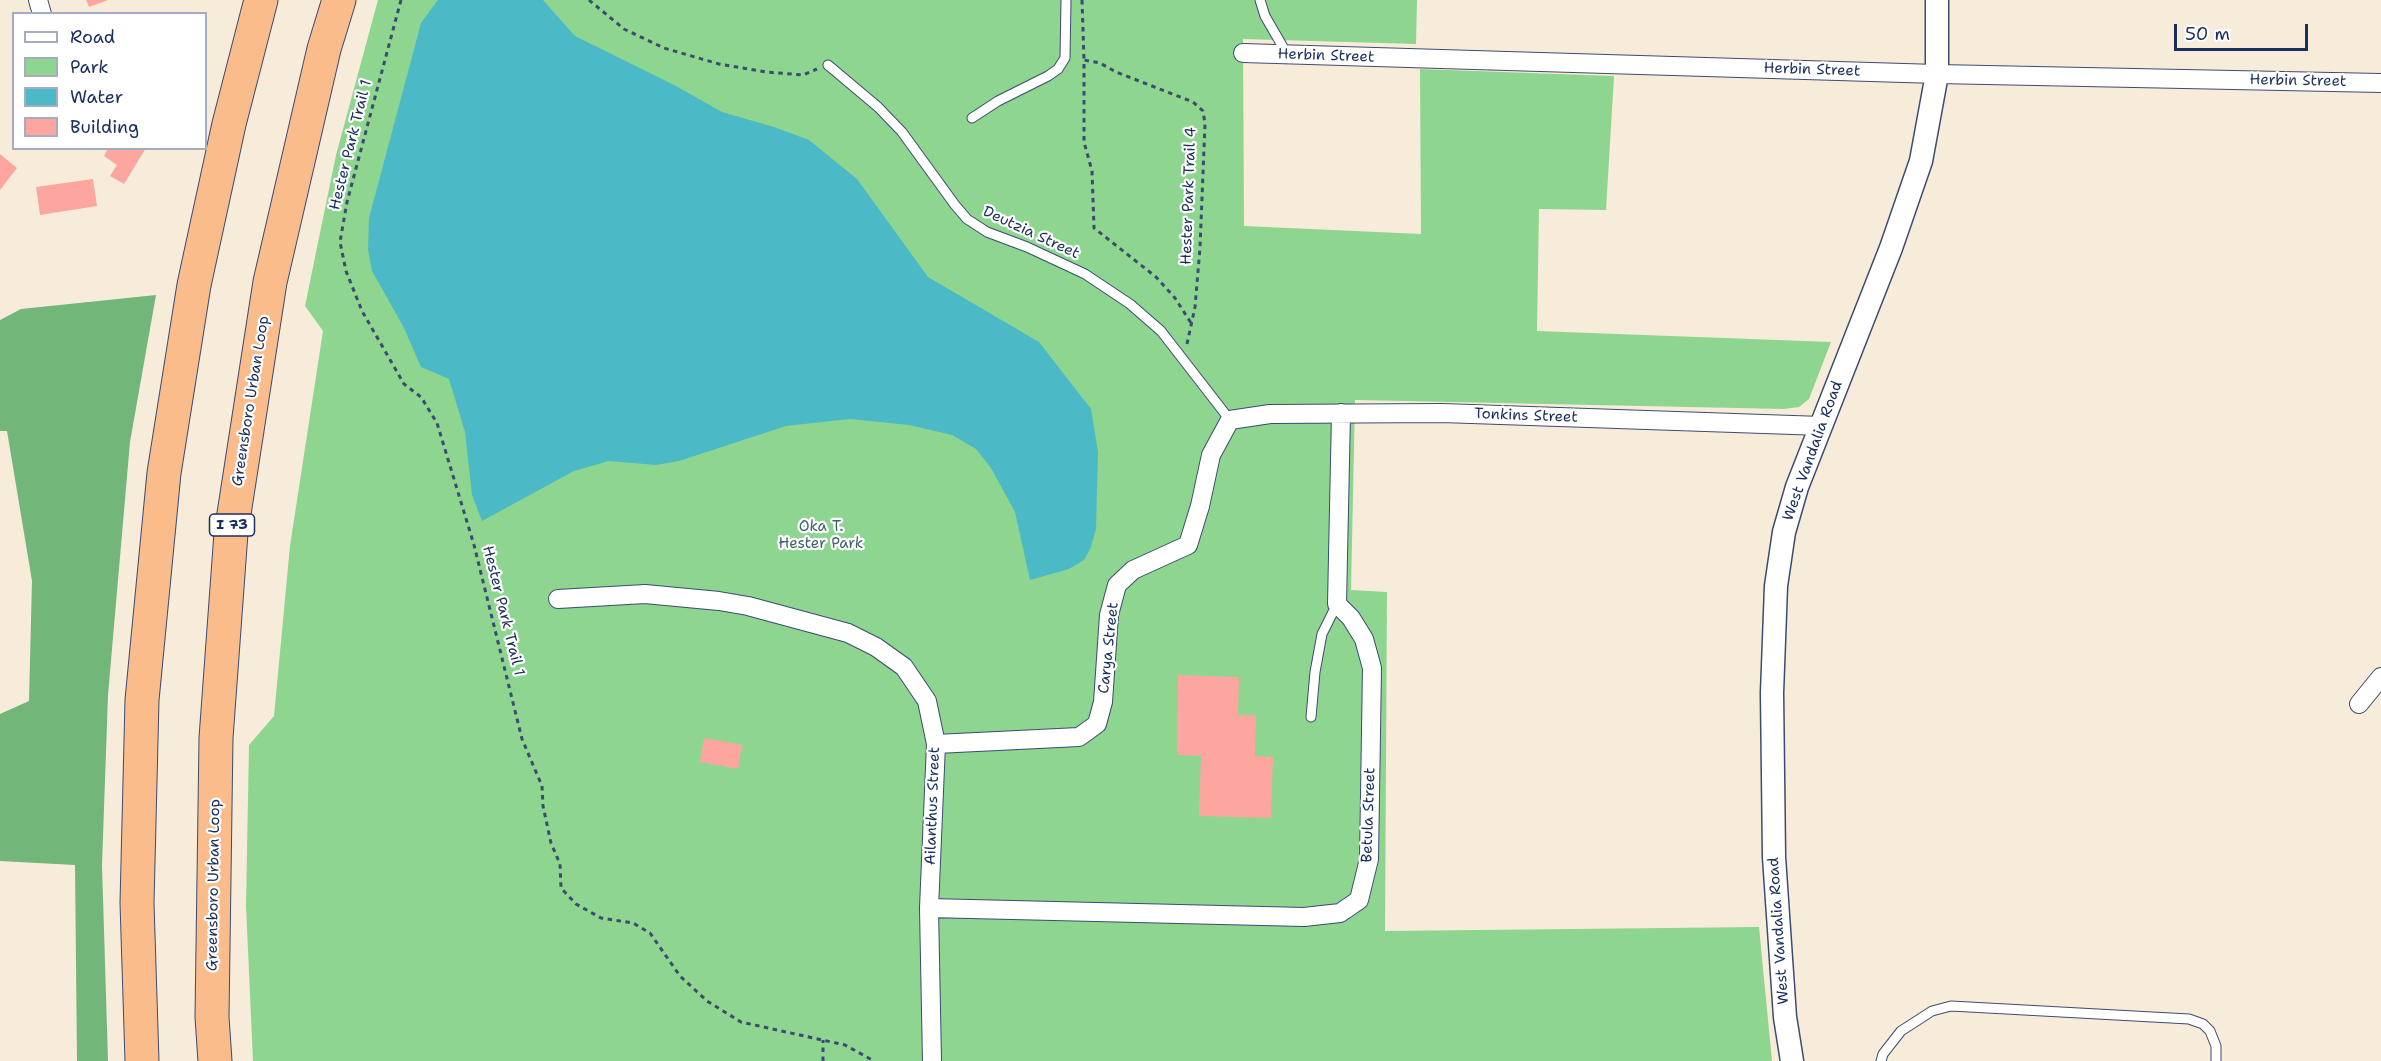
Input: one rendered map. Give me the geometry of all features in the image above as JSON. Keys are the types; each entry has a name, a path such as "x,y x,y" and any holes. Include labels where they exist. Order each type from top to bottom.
{"highway":[{"path":"142,1061 137,903 142,700 164,473 194,285 229,124 261,0"},
{"name":"Greensboro Urban Loop","path":"215,1061 212,1017 216,738 231,533 270,282 324,49 339,0"}],"street":[{"name":"West Vandalia Road","path":"1792,1061 1785,1017 1774,857 1772,693 1776,586 1784,532 1797,487 1891,248 1921,162 1937,74 1937,0"},
{"name":"Herbin Street","path":"1243,53 1937,74 2381,83"},
{"path":"1337,604 1341,413"},
{"name":"Tonkins Street","path":"1230,420 1270,414 1454,413 1822,426"},
{"name":"Carya Street","path":"936,744 1078,737 1097,724 1103,702 1109,615 1117,585 1133,570 1188,545 1200,506 1211,455 1230,420"},
{"name":"Ailanthus Street","path":"558,599 645,594 719,601 759,608 848,633 876,647 904,667 927,701 936,744 929,908 932,1061"},
{"name":"Betula Street","path":"929,908 1304,917 1340,913 1359,900 1369,859 1372,668 1364,639 1351,618 1337,604"},
{"path":"2359,704 2381,677"}],"lane":[{"path":"972,118 998,101 1058,69 1065,58 1067,44 1066,0"},
{"path":"1260,0 1264,16 1287,54"},
{"name":"Deutzia Street","path":"828,65 878,106 902,132 955,205 968,219 987,232 1027,247 1084,274 1130,304 1161,331 1230,420"},
{"path":"1311,717 1315,672 1322,634 1337,604"},
{"path":"1881,1061 1883,1054 1901,1031 1932,1011 1951,1006 2189,1019 2203,1024 2210,1031 2216,1046 2216,1061"}],"path":[{"name":"Hester Park Trail 1","path":"401,0 347,202 340,242 346,271 362,311 404,384 421,397 437,423 474,544 522,739 543,786 543,806 551,843 560,864 561,888 576,904 601,918 633,923 650,933 680,976 707,1001 741,1022 845,1045 874,1061"},
{"path":"1082,0 1084,142 1092,171 1094,228 1156,278 1174,298 1191,324"},
{"path":"592,1 624,28 664,48 719,64 803,75 828,65"},
{"name":"Hester Park Trail 4","path":"1084,60 1100,63 1116,72 1193,102 1203,111 1205,124 1200,248 1195,307 1184,361"},
{"path":"823,1040 823,1061"}],"green space":[{"name":"Oka T. Hester Park","path":"378,0 1417,0 1416,44 1243,39 1244,226 1421,234 1420,69 1614,76 1606,210 1539,209 1537,331 1831,342 1809,399 1799,407 1784,409 1355,400 1351,590 1387,592 1385,931 1759,927 1772,1061 253,1061 246,906 249,745 274,716 290,546 323,331 305,306 336,155"},
{"path":"156,295 130,442 108,695 102,865 108,1061 77,1061 75,865 0,861 0,714 29,701 32,581 7,431 0,431 0,320 21,309"}],"water":[{"path":"438,0 543,0 575,36 676,86 722,112 809,140 857,179 928,277 1039,342 1091,409 1098,452 1096,529 1091,547 1084,560 1069,569 1030,580 1015,512 991,468 976,449 952,435 909,425 850,419 786,426 679,461 656,465 609,461 574,471 482,521 472,495 465,432 449,379 421,367 403,326 372,271 368,249 369,218 421,23"}],"building":[{"path":"86,0 108,0 89,7"},
{"path":"107,150 145,150 124,184 110,176 117,165 104,156"},
{"path":"0,154 17,168 0,190"},
{"path":"93,179 97,206 40,215 36,187"},
{"path":"1178,675 1239,677 1238,715 1256,715 1255,756 1273,757 1271,818 1199,816 1201,756 1177,755"},
{"path":"704,738 742,745 738,769 700,762"}]}
